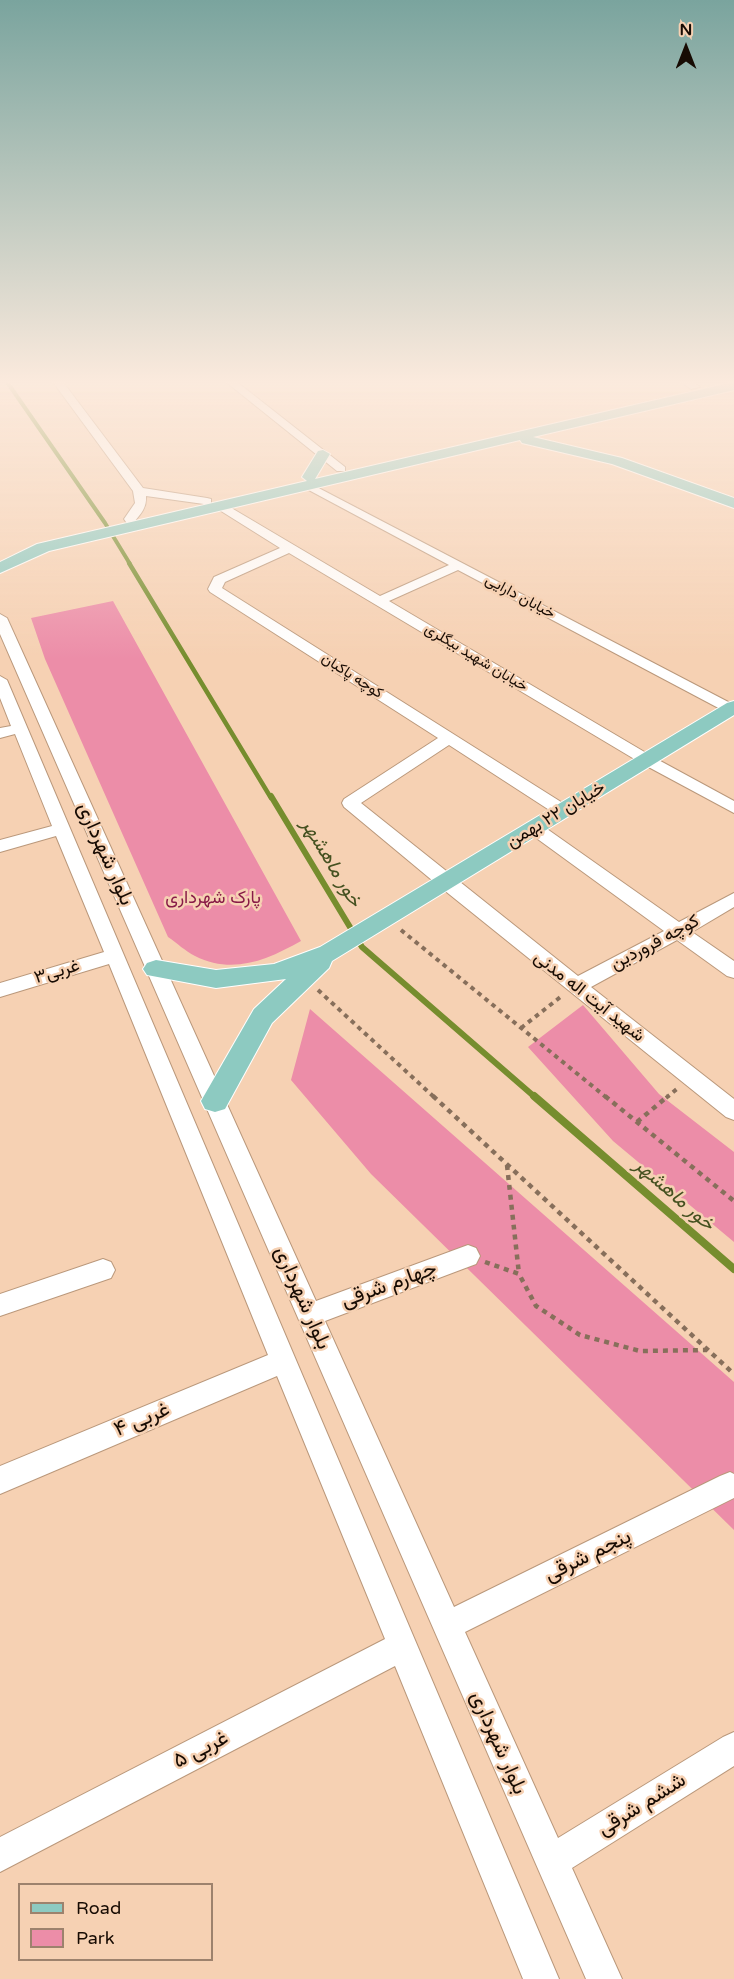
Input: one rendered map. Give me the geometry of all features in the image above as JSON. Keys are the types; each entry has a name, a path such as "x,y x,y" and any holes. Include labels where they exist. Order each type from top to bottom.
{"main road":[{"path":"309,481 312,474"},
{"path":"309,481 327,474"},
{"path":"0,568 43,547 82,534 130,521 341,474"},
{"path":"659,474 734,496"},
{"path":"669,474 706,489 734,504"},
{"path":"12,544 82,534"},
{"name":"خیابان ۲۲ بهمن","path":"329,953 733,708"},
{"path":"156,969 216,979 276,973 329,953"},
{"path":"215,1101 263,1016 329,953"}],"street":[{"path":"127,474 142,499 141,506 130,521"},
{"name":"خیابان دارایی","path":"309,481 459,565 733,708"},
{"path":"139,491 213,504"},
{"name":"خیابان شهید بیگلری","path":"213,504 647,760 734,808"},
{"name":"کوچه پاکبان","path":"290,548 219,580 215,589 563,811"},
{"path":"379,601 459,565"},
{"name":"بلوار شهرداری","path":"3,631 215,1101 604,1979"},
{"name":"بلوار شهرداری","path":"0,680 10,730 62,829 541,1979"},
{"name":"شهید آیت اله مدنی","path":"448,738 350,802 445,882 734,1111"},
{"path":"534,828 734,971"},
{"path":"0,846 62,829"},
{"name":"کوچه فروردین","path":"576,986 734,899"},
{"name":"۳غربی","path":"0,990 115,955"},
{"name":"چهارم شرقی","path":"310,1315 468,1256"},
{"path":"0,1305 103,1270"},
{"name":"۴ غربی","path":"0,1480 283,1361"},
{"name":"پنجم شرقی","path":"446,1626 730,1486"},
{"name":"۵ غربی","path":"0,1855 402,1646"},
{"name":"ششم شرقی","path":"551,1862 734,1748"}],"path":[{"path":"382,920 521,1028 734,1201"},
{"path":"304,977 734,1374"},
{"path":"521,1028 576,986"},
{"path":"637,1122 692,1077"},
{"path":"507,1164 519,1274 536,1306 579,1335 640,1351 708,1350"},
{"path":"468,1256 519,1274"}],"green space":[{"name":"پارک شهرداری","path":"113,601 301,941 288,948 249,963 223,964 209,962 195,956 168,937 45,659 31,618"},
{"path":"583,1005 659,1094 734,1152 734,1242 613,1141 528,1047"},
{"path":"310,1009 734,1382 734,1530 371,1174 291,1080"}],"waterway":[{"name":"خور ماهشهر","path":"71,474 130,564"},
{"name":"خور ماهشهر","path":"129,563 271,798"},
{"name":"خور ماهشهر","path":"271,796 362,947 536,1098"},
{"name":"خور ماهشهر","path":"534,1096 734,1269"}]}
